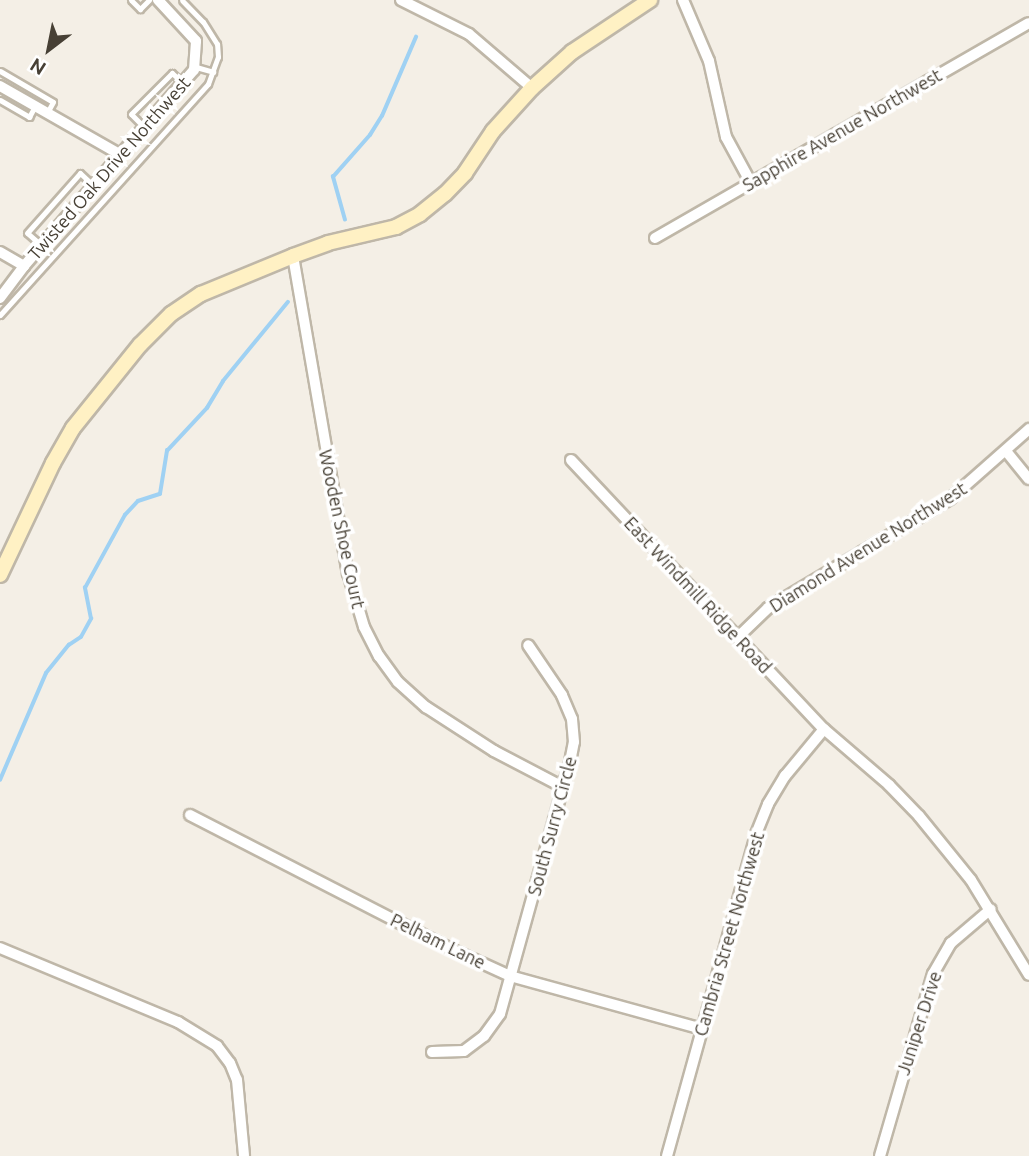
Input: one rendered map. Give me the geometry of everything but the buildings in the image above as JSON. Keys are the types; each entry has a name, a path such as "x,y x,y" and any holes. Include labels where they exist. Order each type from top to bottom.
{"street":[{"path":"158,0 196,41"},
{"path":"401,0 469,34 531,88"},
{"path":"2,567 73,428 140,345 171,314 201,294 293,256 328,243 396,227 420,214 465,173 493,131 531,88 572,52 650,0"},
{"path":"683,0 709,61 726,137 751,183"},
{"name":"Sapphire Avenue Northwest","path":"655,238 1029,23"},
{"name":"Twisted Oak Drive Northwest","path":"0,298 23,266 119,154 184,84 195,67 196,41"},
{"path":"0,86 119,154"},
{"path":"0,252 23,266"},
{"name":"Wooden Shoe Court","path":"293,256 348,573 364,627 379,656 398,682 426,707 494,751 563,787"},
{"name":"Diamond Avenue Northwest","path":"738,638 768,608 950,499 1029,429"},
{"path":"1006,451 1029,480"},
{"name":"East Windmill Ridge Road","path":"571,460 824,729 889,785 919,816 990,909 1029,975"},
{"name":"South Surry Circle","path":"432,1052 464,1051 484,1036 500,1014 574,742 572,719 562,695 528,645"},
{"name":"Cambria Street Northwest","path":"667,1156 756,834 768,804 785,776 824,729"},
{"name":"Pelham Lane","path":"190,815 439,943 510,976 702,1029"},
{"name":"Juniper Drive","path":"880,1156 933,974 951,943 990,909"},
{"path":"0,948 178,1022 217,1046 230,1062 237,1080 244,1156"}],"lane":[{"path":"131,0 140,9 149,0"},
{"path":"0,315 205,88 214,72 218,50 211,32 182,0"},
{"path":"196,41 211,32"},
{"path":"195,67 214,72"},
{"path":"0,86 3,73 53,102 47,113"},
{"path":"144,127 131,114 172,73 184,84"},
{"path":"0,100 29,117 35,106"},
{"path":"41,245 27,233 80,173 103,201"}],"waterway":[{"path":"345,220 333,177 370,135 382,116 416,37"},
{"path":"0,780 46,673 69,645 81,637 91,619 85,588 125,515 138,501 160,494 167,451 207,408 223,381 288,302"}]}
